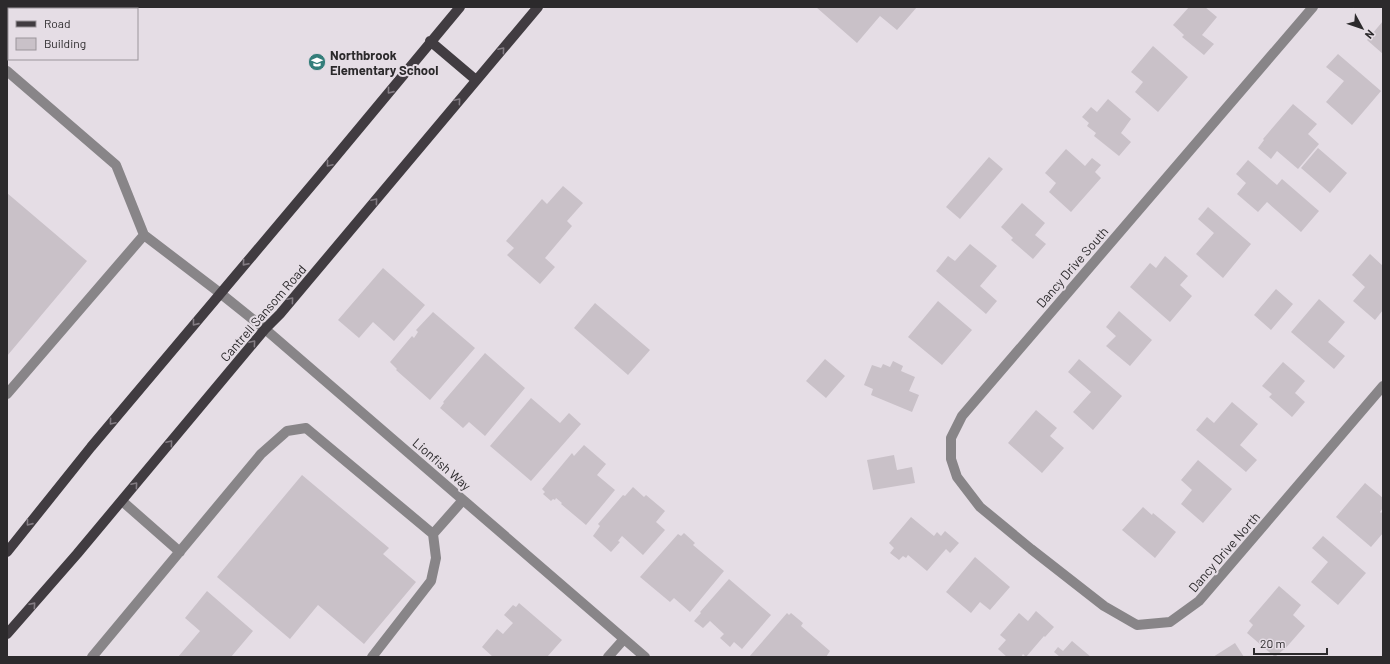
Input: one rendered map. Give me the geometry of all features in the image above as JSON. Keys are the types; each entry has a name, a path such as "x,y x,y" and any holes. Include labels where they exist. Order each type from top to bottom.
{"main road":[{"path":"7,552 91,447 460,7"},
{"name":"Cantrell Sansom Road","path":"7,634 122,501 265,329 280,314 538,7"},
{"path":"430,42 476,80"}],"street":[{"name":"Dancy Drive South","path":"1031,549 980,507 957,477 950,459 951,438 962,416 1313,7"},
{"path":"7,71 116,165 144,235 7,394"},
{"name":"Lionfish Way","path":"144,235 265,329 645,657"},
{"name":"Dancy Drive North","path":"1031,549 1104,606 1136,625 1170,622 1199,602 1383,386"},
{"path":"92,657 261,454 287,431 306,428 433,534 436,558 431,581 372,657"},
{"path":"433,534 464,500"},
{"path":"122,501 180,552"},
{"path":"608,657 624,639"}],"building":[{"path":"816,7 917,7 897,30 880,16 857,43"},
{"path":"1189,7 1205,7 1217,17 1202,35 1214,44 1204,55 1182,37 1184,35 1173,25"},
{"path":"1383,21 1383,54 1367,40"},
{"path":"1153,46 1188,77 1158,112 1135,92 1143,82 1131,72"},
{"path":"1338,54 1381,91 1352,125 1326,102 1344,81 1326,67"},
{"path":"1108,99 1131,119 1121,133 1131,142 1119,156 1094,136 1096,133 1087,126 1089,123 1082,117 1091,107 1097,112"},
{"path":"1293,104 1317,124 1308,134 1319,144 1298,169 1277,151 1271,159 1258,148 1264,140 1263,139"},
{"path":"1318,148 1347,173 1330,193 1301,168"},
{"path":"1066,149 1085,166 1092,158 1101,165 1095,172 1101,178 1071,212 1049,192 1056,183 1045,173"},
{"path":"989,157 1003,169 960,219 946,207"},
{"path":"1248,160 1277,185 1282,179 1319,211 1301,232 1267,202 1258,212 1237,194 1246,183 1236,174"},
{"path":"563,186 583,203 567,221 572,226 545,258 555,267 540,284 507,255 514,248 506,241 542,199 547,204"},
{"path":"7,193 87,261 7,356"},
{"path":"1022,203 1045,223 1035,235 1046,244 1033,259 1011,240 1013,238 1001,227"},
{"path":"1208,207 1251,244 1223,278 1196,254 1214,233 1198,219"},
{"path":"970,244 997,266 980,286 997,301 986,314 936,271 948,256 955,261"},
{"path":"1370,254 1383,266 1383,310 1375,320 1353,301 1365,287 1352,275"},
{"path":"1165,256 1188,276 1180,285 1192,296 1170,322 1130,287 1150,263 1156,268"},
{"path":"383,268 425,305 394,341 373,322 359,338 338,320"},
{"path":"1276,289 1293,304 1271,330 1254,315"},
{"path":"1319,299 1345,322 1328,342 1345,356 1334,369 1291,332"},
{"path":"938,301 972,330 942,365 908,337"},
{"path":"595,303 650,350 628,375 574,328"},
{"path":"1119,311 1152,340 1130,366 1106,346 1116,336 1106,327"},
{"path":"433,312 475,348 430,400 396,370 397,369 390,362 412,336 414,338 418,332 416,330"},
{"path":"485,353 525,388 485,436 469,422 463,428 440,408 444,403 443,402"},
{"path":"825,359 845,376 826,398 806,381"},
{"path":"1079,359 1122,396 1093,430 1073,412 1091,392 1068,372"},
{"path":"893,361 903,366 901,371 915,377 909,391 919,395 912,412 871,395 873,389 864,385 872,365 881,368 883,364 890,367"},
{"path":"1283,362 1305,381 1295,393 1305,402 1292,417 1269,397 1272,394 1262,386"},
{"path":"531,398 560,423 569,413 581,424 531,481 490,446"},
{"path":"1232,402 1258,424 1240,445 1257,460 1246,472 1196,430 1207,417 1214,423"},
{"path":"1036,410 1057,428 1050,436 1064,448 1042,473 1008,443"},
{"path":"584,445 606,464 597,475 615,490 586,525 556,498 555,500 553,499 551,501 543,494 545,492 542,489 572,453 574,456"},
{"path":"894,455 897,470 912,467 915,483 873,490 867,460"},
{"path":"1198,460 1232,489 1203,523 1181,504 1192,490 1181,480"},
{"path":"302,475 389,548 383,554 416,582 364,644 318,605 290,639 217,577"},
{"path":"1365,483 1383,498 1383,508 1380,512 1381,513 1383,511 1383,533 1371,547 1336,517"},
{"path":"633,487 644,497 646,495 665,511 656,522 665,530 643,555 622,536 618,541 620,542 611,552 593,536 600,526 598,524 623,495 625,496"},
{"path":"1143,507 1152,515 1153,513 1176,532 1155,558 1122,530"},
{"path":"911,517 934,536 937,532 941,536 945,531 959,543 950,553 946,549 927,571 908,555 906,558 903,556 899,560 890,553 894,548 889,543"},
{"path":"684,533 695,543 693,545 724,571 690,612 674,598 670,602 640,577 678,534 681,536"},
{"path":"1323,536 1366,573 1338,605 1311,582 1328,562 1312,548"},
{"path":"975,557 1010,587 990,610 980,602 971,613 946,592"},
{"path":"729,579 771,615 742,649 734,642 730,647 720,638 724,634 710,621 703,628 694,621"},
{"path":"1279,586 1301,605 1293,615 1305,626 1284,650 1275,657 1247,633 1253,625 1249,621"},
{"path":"207,591 253,631 231,657 178,657 200,631 185,618"},
{"path":"519,603 562,640 547,657 493,657 482,647 497,629 503,634 513,623 504,615 513,605 516,607"},
{"path":"1036,611 1054,627 1026,657 1023,654 1021,657 1007,657 998,649 1006,640 1000,635 1019,613 1028,621"},
{"path":"787,613 789,615 791,613 803,623 801,626 830,651 826,657 749,657"},
{"path":"1072,641 1091,657 1060,657 1054,652 1058,647 1063,651"},
{"path":"1235,643 1244,657 1213,657"}],"place":[{"name":"Northbrook Elementary School","path":"317,62"}]}
